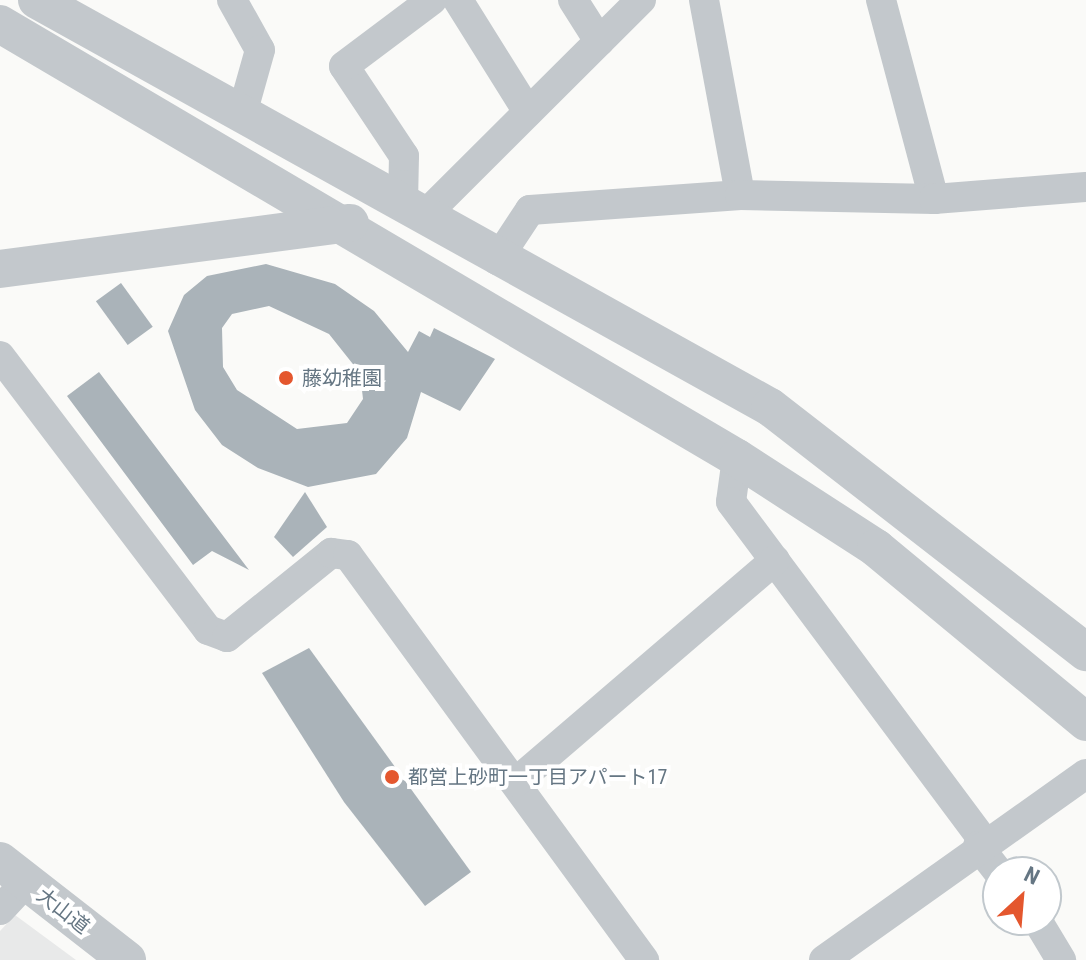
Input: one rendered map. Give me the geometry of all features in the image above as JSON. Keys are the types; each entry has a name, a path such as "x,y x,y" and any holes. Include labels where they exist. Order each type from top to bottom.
{"street":[{"path":"37,0 414,209 497,260 770,407 1086,652"},
{"path":"232,0 260,50 242,114"},
{"path":"414,209 404,156 344,66 432,0"},
{"path":"458,0 528,112"},
{"path":"573,0 599,41"},
{"path":"0,269 342,224 414,209 528,112 641,0"},
{"path":"704,0 740,195"},
{"path":"881,0 934,199"},
{"path":"0,24 737,458 876,548 1086,722"},
{"path":"497,260 530,210 740,195 934,199 1086,187"},
{"path":"0,356 208,630 227,637 331,553 348,555 644,960"},
{"path":"737,458 731,502 988,856"},
{"path":"516,782 775,560"},
{"path":"824,960 981,844 1086,774"},
{"path":"0,910 13,872"},
{"name":"大山道","path":"13,872 127,960"},
{"path":"1047,936 1061,960"}],"shaded area":[{"path":"15,915 76,960 0,960 0,931"}],"building":[{"path":"266,264 335,284 374,311 408,352 419,331 430,337 434,328 495,359 460,411 421,392 407,438 376,474 308,487 258,468 222,445 195,410 168,331 184,295 207,276","holes":["269,306 329,334 360,373 363,399 347,423 297,429 237,390 223,367 222,328 232,314"]},
{"path":"121,283 153,327 128,345 96,301"},
{"path":"99,372 249,570 212,551 193,565 67,396"},
{"path":"305,492 327,527 293,557 274,537"},
{"name":"都営上砂町一丁目アパート17","path":"309,648 471,872 425,906 344,802 262,673"}],"place":[{"name":"藤幼稚園","path":"286,378"},
{"name":"都営上砂町一丁目アパート17","path":"392,777"}]}
